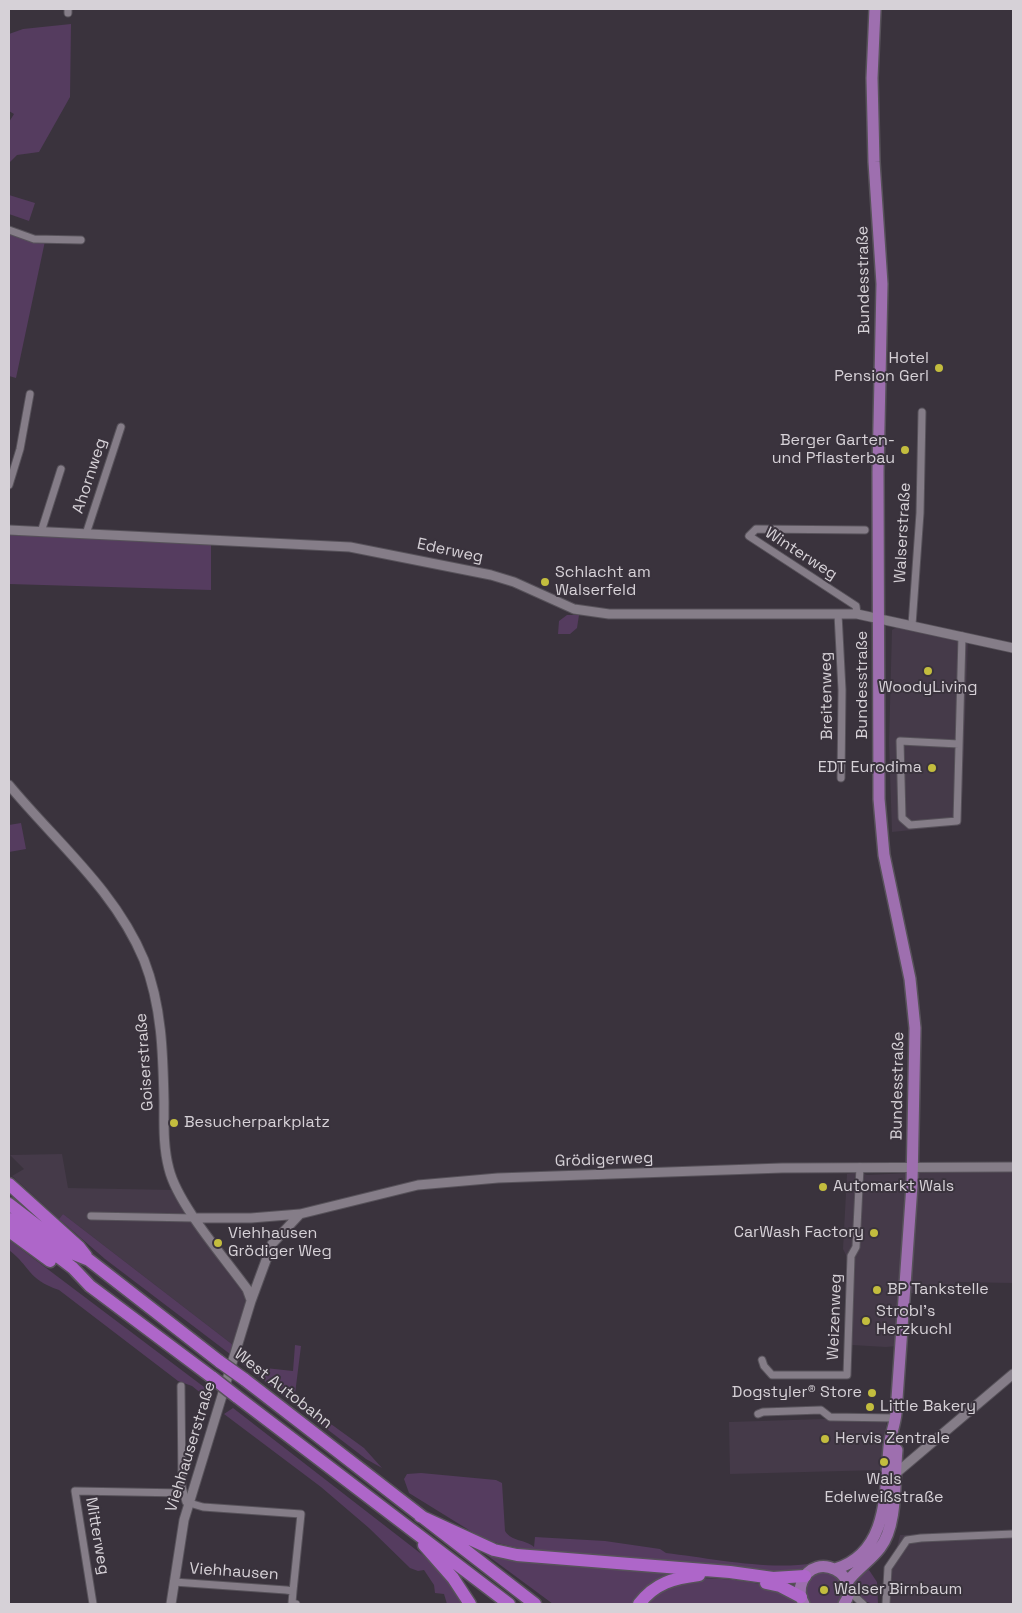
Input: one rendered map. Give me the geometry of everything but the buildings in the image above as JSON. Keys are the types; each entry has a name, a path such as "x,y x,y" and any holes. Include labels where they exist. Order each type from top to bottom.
{"highway":[{"path":"9,1184 79,1247 89,1260"},
{"name":"West Autobahn","path":"9,1204 74,1254 89,1260 535,1604"},
{"name":"West Autobahn","path":"9,1219 72,1268 90,1286 509,1604"},
{"path":"9,1231 68,1274 90,1286"},
{"path":"420,1516 494,1550 517,1555 730,1572 773,1578 805,1576"},
{"path":"409,1528 453,1578 470,1604"},
{"path":"639,1604 658,1585 671,1579 699,1575 775,1585 803,1600"}],"main road":[{"name":"Bundesstraße","path":"805,1576 818,1567 835,1568 845,1565 864,1550 876,1536 880,1526 890,1442 895,1422 913,1166 915,1062 912,993 884,855 879,799 878,472 882,284 874,162 872,78 875,9"},
{"name":"Bundesstraße","path":"844,1604 848,1586 876,1553 886,1538 891,1522 897,1437 895,1422"},
{"path":"835,1568 848,1586"},
{"path":"803,1600 800,1586 805,1576"}],"street":[{"path":"9,230 34,239 81,240"},
{"path":"9,485 20,449 30,394"},
{"name":"Walserstraße","path":"912,625 920,513 922,412"},
{"name":"Ahornweg","path":"86,534 121,427"},
{"name":"Ahornweg","path":"41,532 61,469"},
{"name":"Winterweg","path":"857,614 856,606 749,536 756,529 865,530"},
{"name":"Ederweg","path":"9,530 350,546 491,575 514,582 568,606 594,613 857,614 879,619"},
{"name":"Breitenweg","path":"838,614 842,690 841,778"},
{"path":"879,619 1013,648"},
{"path":"959,744 900,741 902,818 910,825 957,821 962,636"},
{"name":"Goiserstraße","path":"9,785 98,883 125,920 144,961 156,999 163,1048 164,1140 168,1168 194,1218 247,1289 251,1301"},
{"name":"Weizenweg","path":"762,1360 764,1366 772,1375 847,1375 851,1256 856,1247 860,1167"},
{"name":"Grödigerweg","path":"194,1218 251,1218 300,1214 418,1185 480,1179 782,1168 1013,1167"},
{"path":"251,1301 272,1244 300,1214"},
{"path":"91,1216 194,1218"},
{"name":"Viehhauserstraße","path":"171,1604 189,1504 251,1301"},
{"path":"895,1474 1013,1374"},
{"path":"181,1386 183,1493 189,1504"},
{"path":"758,1414 763,1412 822,1410 830,1417 895,1422"},
{"name":"Mitterweg","path":"93,1604 92,1585 74,1491 183,1493"},
{"name":"Viehhausen","path":"189,1504 301,1514 292,1603 296,1604"},
{"path":"886,1604 888,1568 907,1540 1013,1534"},
{"name":"Viehhausen","path":"174,1582 293,1591"},
{"path":"848,1586 862,1604"}],"shaded area":[{"path":"71,24 70,97 39,152 17,155 9,163 9,122 14,114 9,111 9,34 23,29"},
{"path":"9,195 35,203 29,221 9,214"},
{"path":"9,232 45,241 16,378 9,376"},
{"path":"9,535 211,544 211,590 9,584"},
{"path":"567,615 579,615 577,628 570,634 558,634 559,621"},
{"path":"895,628 907,628 968,641 961,825 892,832 889,743 892,630"},
{"path":"21,823 26,849 9,852 9,825"},
{"path":"62,1154 68,1188 176,1190 244,1290 247,1306 233,1345 63,1214 59,1219 12,1176 24,1169 10,1155"},
{"path":"949,1171 1013,1171 1013,1283 955,1282 954,1293 899,1293 897,1346 852,1345 844,1337 847,1257 843,1249 847,1174 860,1172 867,1175"},
{"path":"63,1214 233,1345 230,1354 105,1259 59,1219"},
{"path":"9,1240 212,1393 207,1398 192,1386 178,1381 59,1290 41,1282 9,1250"},
{"path":"295,1345 301,1346 295,1394 302,1403 364,1448 382,1468 366,1459 237,1360 253,1363 256,1367 293,1371"},
{"path":"233,1408 433,1563 451,1582 463,1604 447,1604 444,1594 435,1593 434,1585 424,1570 418,1571 410,1568 369,1528 321,1487 224,1414"},
{"path":"887,1417 881,1470 730,1474 729,1422"},
{"path":"421,1473 496,1480 502,1483 505,1531 511,1537 534,1547 535,1537 605,1541 660,1549 666,1553 740,1563 778,1566 813,1563 793,1575 531,1551 485,1540 409,1493 404,1479 407,1474"},
{"path":"1013,1531 1013,1604 890,1604 891,1571 900,1535"},
{"path":"480,1550 676,1572 634,1604 553,1604"},
{"path":"869,1570 877,1582 878,1604 864,1600 856,1590 857,1579 861,1574"},
{"path":"823,1571 836,1574 844,1585 843,1598 838,1604 811,1604 808,1599 806,1594 807,1584 813,1576"},
{"path":"700,1578 725,1579 767,1586 790,1596 798,1604 644,1604 657,1591"}],"place":[{"name":"Hotel Pension Gerl","path":"939,368"},
{"name":"Berger Garten- und Pflasterbau","path":"905,450"},
{"name":"Schlacht am Walserfeld","path":"545,582"},
{"name":"WoodyLiving","path":"928,671"},
{"name":"EDT Eurodima","path":"932,768"},
{"name":"Besucherparkplatz","path":"174,1123"},
{"name":"Automarkt Wals","path":"823,1187"},
{"name":"CarWash Factory","path":"874,1233"},
{"name":"Viehhausen Grödiger Weg","path":"218,1243"},
{"name":"BP Tankstelle","path":"877,1290"},
{"name":"Strobl's Herzkuchl","path":"866,1321"},
{"name":"Dogstyler® Store","path":"872,1393"},
{"name":"Little Bakery","path":"870,1407"},
{"name":"Hervis Zentrale","path":"825,1439"},
{"name":"Wals Edelweißstraße","path":"884,1462"},
{"name":"Walser Birnbaum","path":"824,1590"}]}
